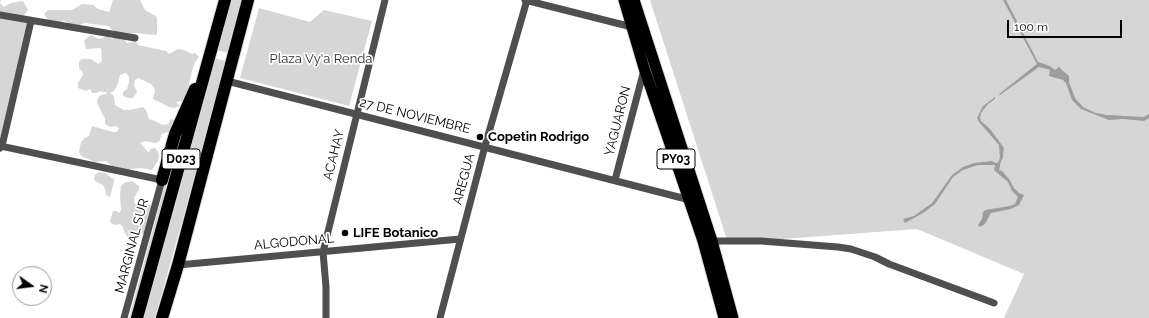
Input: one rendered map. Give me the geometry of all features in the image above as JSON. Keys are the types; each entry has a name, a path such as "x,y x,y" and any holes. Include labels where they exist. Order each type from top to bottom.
{"highway":[{"name":"D023","path":"137,318 225,0"},
{"name":"D023","path":"162,318 178,264 248,0"},
{"name":"PY03","path":"624,0 644,68 706,248 724,318"},
{"name":"PY03","path":"634,0 712,241 732,318"},
{"path":"162,180 175,134 207,65"},
{"path":"171,287 171,318"}],"street":[{"name":"ACAHAY","path":"326,318 326,287 323,252 385,0"},
{"path":"526,0 632,27"},
{"name":"AREGUA","path":"440,318 485,146 526,0"},
{"path":"0,15 135,38"},
{"path":"31,21 0,147 162,180"},
{"name":"YAGUARON","path":"615,180 644,68"},
{"name":"27 DE NOVIEMBRE","path":"226,81 485,146 690,200"},
{"name":"MARGINAL SUR","path":"124,318 162,180"},
{"name":"ALGODONAL","path":"178,264 460,240"},
{"path":"712,241 761,241 852,249 875,257 888,264 994,303"}],"green space":[{"path":"113,0 140,0 145,10 157,17 157,35 135,33 119,35 122,36 127,43 136,41 138,45 166,51 169,54 178,49 184,50 192,54 195,53 199,57 195,62 192,71 185,101 176,102 180,106 174,108 169,107 153,99 155,90 151,84 138,78 135,80 134,86 137,91 133,98 123,96 123,92 127,89 129,82 129,77 126,73 120,75 117,86 114,91 110,93 114,96 115,105 124,110 143,107 146,110 149,119 163,125 168,124 171,119 175,120 171,136 167,132 162,134 159,142 154,143 145,141 140,143 149,153 150,149 155,148 158,152 158,161 152,170 141,168 131,169 126,172 114,168 106,161 95,162 81,156 79,152 81,142 89,136 92,126 113,132 117,132 119,128 115,126 110,127 105,124 105,119 98,105 97,101 99,96 108,93 100,91 97,93 92,93 90,89 86,91 78,88 78,83 83,75 79,68 81,59 91,59 98,64 102,61 101,48 86,49 84,41 91,35 99,39 108,36 112,39 118,35 108,26 85,23 74,27 65,21 50,23 44,14 48,10 72,10 82,4 93,5 98,9 109,12"},
{"path":"228,0 243,0 229,53 216,50"},
{"path":"650,0 1149,0 1149,318 1004,318 1024,274 917,229 728,243"},
{"path":"23,1 28,10 20,20 30,22 0,144 0,3 4,7 11,3"},
{"name":"Plaza Vy'a Renda","path":"259,8 310,22 324,10 372,21 349,106 240,78"},
{"path":"213,58 227,61 155,318 140,318"},
{"path":"188,110 132,318 129,318 175,147"},
{"path":"99,172 105,173 113,179 115,178 110,197 106,195 103,185 95,181 95,175"},
{"path":"132,181 139,186 139,190 134,198 135,204 143,207 147,204 153,206 145,234 138,233 128,239 120,224 115,225 110,221 113,211 117,211 119,213 121,210 121,186 124,183"}],"shaded area":[{"path":"1003,0 1006,0 1038,62 1050,66 1055,70 1059,67 1069,76 1069,82 1075,98 1083,107 1096,113 1107,115 1144,117 1149,114 1149,118 1144,121 1123,119 1109,120 1081,109 1072,100 1066,83 1063,80 1049,76 1050,70 1039,67 1000,95 999,94 1037,64"},
{"path":"995,97 995,99 988,104 981,113 980,118 1004,148 1002,160 1000,159 999,145 977,118 983,106"},
{"path":"992,161 996,163 999,162 999,170 1002,171 1009,179 1019,193 1024,195 1019,205 1011,209 991,213 985,224 980,227 978,225 985,210 1010,206 1015,204 1018,197 1012,191 1008,182 994,170 995,165 978,165 963,170 953,177 935,204 905,223 903,219 914,216 932,203 952,175 963,167 974,163"}],"waterway":[{"path":"998,166 1002,156"}],"place":[{"name":"Copetin Rodrigo","path":"480,137"},
{"name":"LIFE Botanico","path":"345,233"}]}
